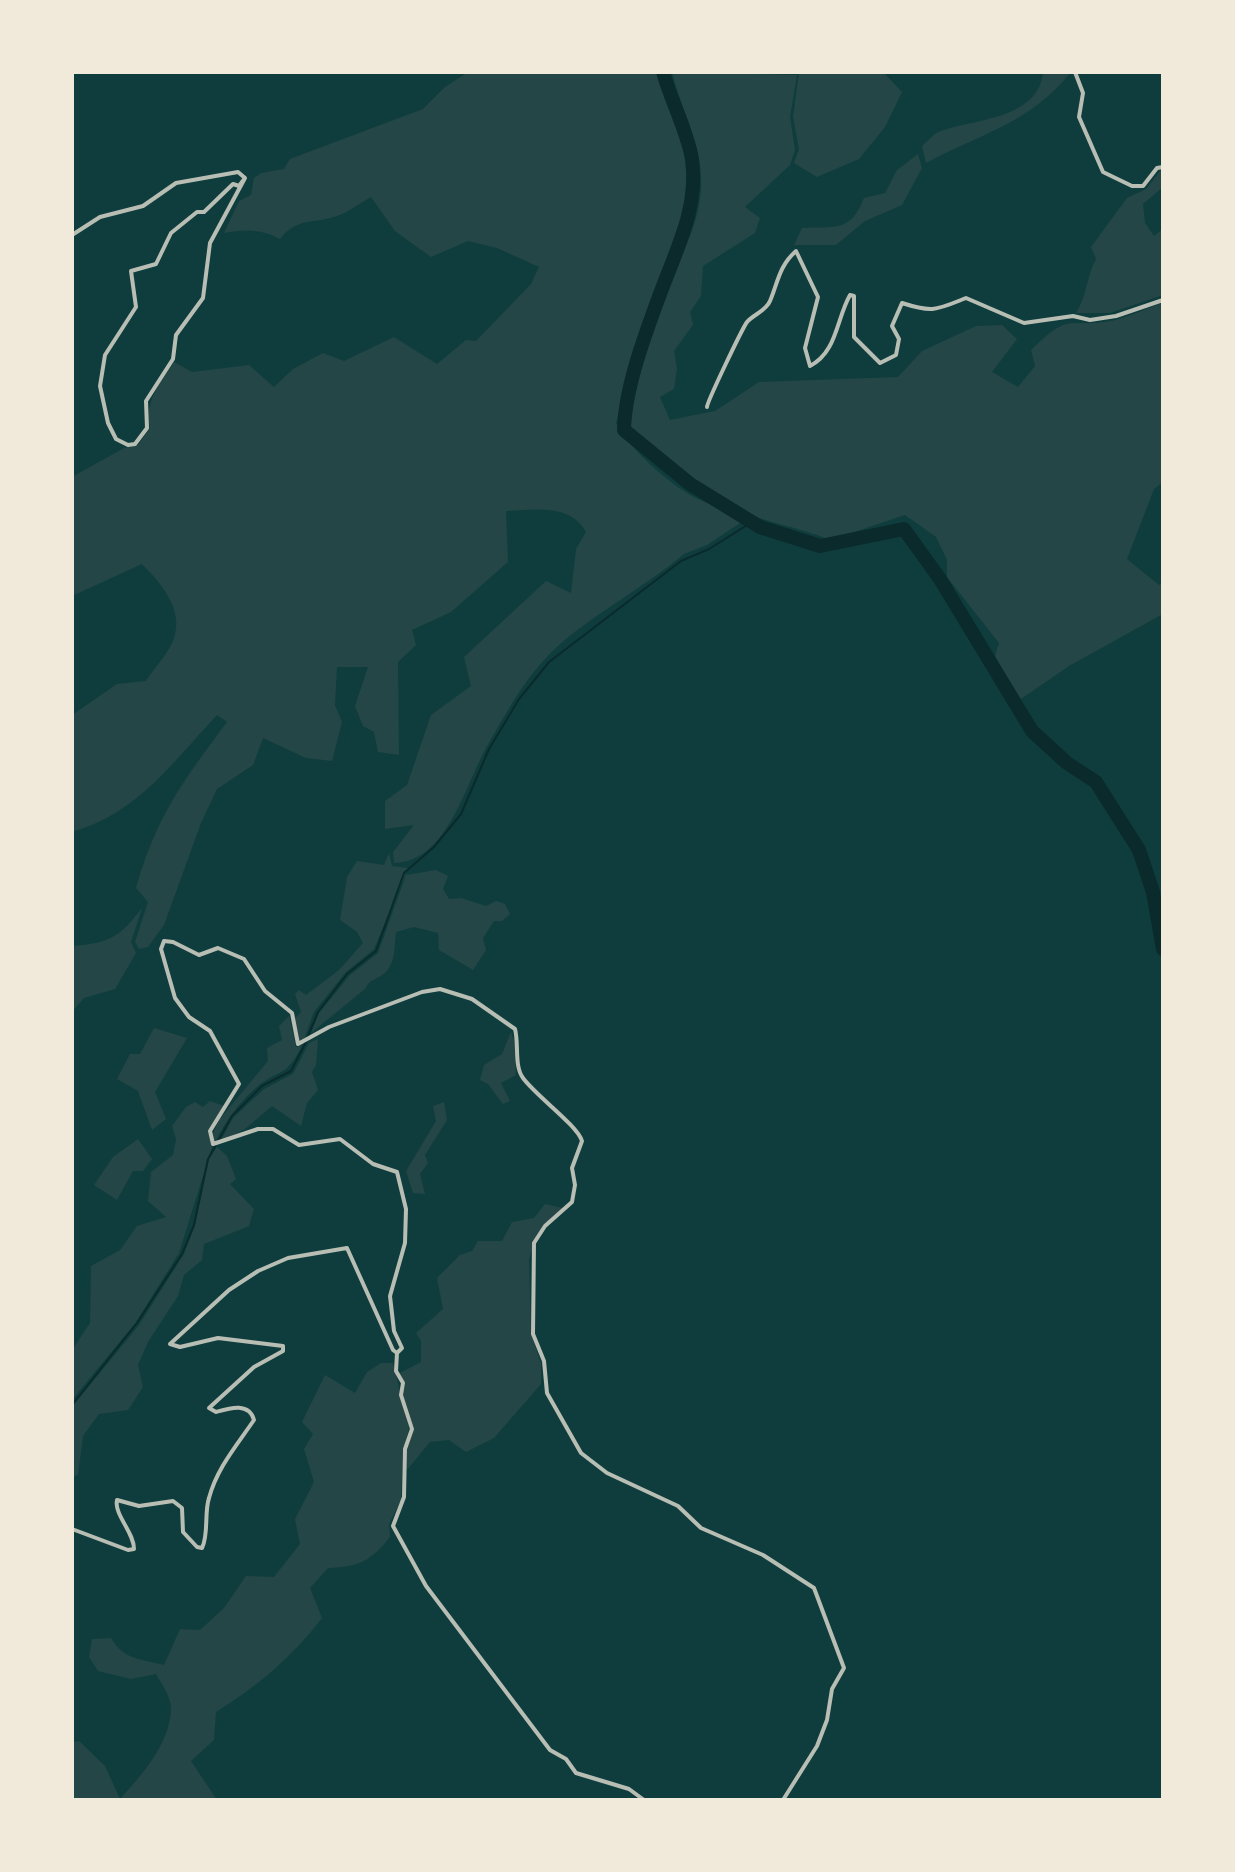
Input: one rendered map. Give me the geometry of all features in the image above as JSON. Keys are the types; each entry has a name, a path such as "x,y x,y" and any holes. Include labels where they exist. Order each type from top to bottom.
{"street":[{"path":"1075,72 1083,93 1079,117 1103,172 1132,186 1143,186 1157,168 1163,167"},
{"path":"72,235 100,217 143,206 176,183 238,172 245,178"},
{"path":"245,178 210,243 203,298 176,335 173,359 146,401 147,428 135,444 128,445 116,439 108,423 100,386 105,355 136,307 131,271 156,264 171,233 197,212 204,212 221,192 233,184 239,186 245,178"},
{"path":"707,407 707,400 748,321 770,304 779,272 796,251 818,297 805,348 810,366 820,361 832,346 850,295 854,296 855,305 854,337 880,363 896,355 899,339 892,326 902,303 921,311 966,298 1024,323 1073,316 1090,320 1116,316 1163,300"},
{"path":"397,1353 402,1348 394,1331 390,1289 405,1243 406,1209 397,1172 373,1164 351,1144 333,1137 299,1145 273,1129 258,1129 213,1144 210,1131 239,1084 210,1031 189,1017 175,998 161,949 164,941 173,942 199,955 218,948 244,959 265,991 292,1013 298,1044 329,1027 422,992 440,989 472,999 515,1029 522,1076 560,1118 575,1128 582,1141 572,1168 575,1185 572,1202 538,1234 532,1255 533,1334 544,1361 547,1393 581,1453 607,1473 670,1501 701,1528 763,1555 814,1588 843,1662 844,1668 832,1689 823,1733 783,1800"},
{"path":"72,1529 113,1541 128,1550 134,1549 115,1503 117,1500 139,1506 173,1501 182,1508 183,1532 197,1547 202,1548 205,1513 215,1480 236,1441 254,1420 244,1409 236,1407 216,1412 209,1408 254,1367 283,1351 283,1346 218,1338 180,1347 170,1344 229,1290 258,1271 288,1258 347,1248 365,1292 397,1353 396,1371 403,1383 401,1395 412,1429 405,1449 404,1497 393,1526 415,1567 489,1673 550,1750 566,1759 576,1773 629,1789 644,1800"}],"shaded area":[{"path":"468,72 658,72 689,163 686,199 680,235 654,295 616,423 630,444 671,482 730,514 740,523 707,545 684,554 558,646 536,669 508,709 442,834 429,849 413,859 394,863 393,852 414,825 385,829 385,801 407,785 431,715 471,686 464,657 546,581 571,593 576,549 586,532 579,523 571,516 550,510 506,511 508,562 451,612 412,630 416,645 398,662 399,755 378,752 374,732 363,726 355,706 368,667 337,667 335,705 342,722 332,761 306,758 263,738 253,765 217,789 201,823 164,925 148,947 139,949 135,942 148,902 136,888 152,840 172,800 227,722 217,715 169,768 135,799 95,823 72,832 72,715 117,684 146,681 169,649 174,638 176,617 168,597 142,564 72,596 72,477 124,448 138,445 150,428 149,409 154,393 174,362 192,372 249,365 274,387 293,369 323,353 344,361 394,337 437,364 466,340 476,341 531,284 539,267 497,248 468,241 431,257 395,231 371,197 337,216 299,224 280,239 253,231 224,233 239,201 251,195 254,178 261,173 284,169 290,159 423,109 445,87"},
{"path":"672,72 797,75 790,117 795,150 790,165 745,207 760,218 755,233 703,266 701,296 690,312 693,325 674,351 677,368 674,389 660,397 670,420 715,411 759,382 898,377 922,351 976,326 1002,325 1017,339 992,372 1018,387 1035,366 1031,350 1055,329 1070,323 1115,320 1163,303 1163,482 1154,489 1127,559 1159,585 1163,582 1161,615 1069,666 1018,701 995,656 999,643 947,577 947,560 936,537 905,515 830,540 746,513 720,500 629,429 648,343 692,230 701,190 696,145"},
{"path":"799,72 883,72 902,92 885,127 859,159 817,177 794,163 799,149 793,117"},
{"path":"1043,72 1070,73 1055,90 1021,116 926,163 922,146 933,135 1018,108 1039,88"},
{"path":"918,154 922,168 902,205 865,221 836,245 794,245 802,228 833,227 847,222 864,198 885,193 897,170"},
{"path":"1161,170 1163,187 1143,204 1145,223 1154,236 1163,229 1163,295 1110,313 1076,313 1096,259 1091,247 1127,198 1146,189"},
{"path":"389,853 392,866 408,868 374,949 345,973 314,1012 304,1039 298,1043 295,1018 301,1012 295,994 299,990 306,995 339,970 363,943 357,932 340,920 347,877 357,861 384,865"},
{"path":"436,870 448,876 443,889 449,899 461,898 486,906 496,901 505,904 510,914 502,921 494,921 483,938 486,950 473,970 439,950 438,933 414,927 396,932 393,958 386,972 311,1033 319,1013 350,975 378,953 406,875"},
{"path":"142,908 131,942 136,953 115,989 84,998 72,1012 72,946 112,937 127,926"},
{"path":"289,1016 296,1047 302,1046 296,1057 286,1069 265,1081 244,1099 215,1142 211,1138 219,1120 268,1061 267,1048 282,1040 279,1026"},
{"path":"154,1028 187,1038 155,1092 166,1119 152,1130 138,1091 117,1079 130,1054 140,1054"},
{"path":"511,1032 515,1043 516,1075 501,1083 510,1101 503,1104 488,1084 480,1080 484,1065 502,1054"},
{"path":"318,1039 316,1065 312,1072 318,1090 307,1103 301,1126 272,1106 245,1129 220,1142 233,1118 264,1089 293,1074 309,1043"},
{"path":"210,1101 224,1106 208,1131 212,1147 179,1253 136,1322 72,1400 72,1350 90,1323 91,1266 120,1250 137,1226 166,1217 148,1201 151,1172 173,1155 176,1139 172,1126 186,1107 195,1102 203,1107"},
{"path":"444,1102 447,1120 425,1155 428,1163 420,1174 425,1194 413,1193 406,1171 436,1121 433,1106"},
{"path":"138,1139 152,1159 143,1171 133,1171 117,1200 94,1185 113,1157"},
{"path":"217,1147 227,1156 236,1179 230,1184 254,1209 249,1226 204,1244 202,1260 184,1275 178,1296 148,1342 138,1365 143,1387 128,1410 99,1414 83,1436 78,1475 72,1477 72,1407 139,1325 184,1254 195,1225 209,1159"},
{"path":"545,1204 563,1208 537,1234 529,1259 531,1334 541,1363 541,1384 494,1438 466,1452 449,1440 430,1442 407,1470 407,1450 414,1429 402,1396 405,1384 400,1373 421,1362 421,1341 416,1333 443,1309 437,1278 460,1255 472,1251 478,1241 502,1241 512,1222 534,1218"},
{"path":"381,1363 393,1363 409,1429 403,1449 401,1500 389,1524 390,1537 364,1561 328,1568 310,1588 322,1618 274,1670 216,1712 214,1740 191,1761 217,1800 72,1800 72,1742 79,1741 105,1766 120,1799 154,1757 170,1721 169,1699 156,1674 131,1679 98,1671 89,1657 92,1639 111,1638 127,1655 164,1665 180,1629 200,1630 224,1608 246,1576 274,1577 300,1544 295,1519 314,1482 304,1449 313,1434 302,1422 325,1375 355,1393 367,1372"}],"waterway":[{"path":"663,72 690,148 692,195 685,228 637,361 624,430 690,484 760,527 820,546 904,529 940,579 1032,731 1067,763 1096,782 1139,850 1153,892 1163,949"},
{"path":"308,1036 318,1012 347,974 376,951 404,873 434,847 461,814 489,749 519,699 549,662 681,561 709,549 752,522"},
{"path":"72,1405 137,1323 182,1254 194,1225 208,1159 232,1116 262,1086 291,1071 306,1042"}]}
